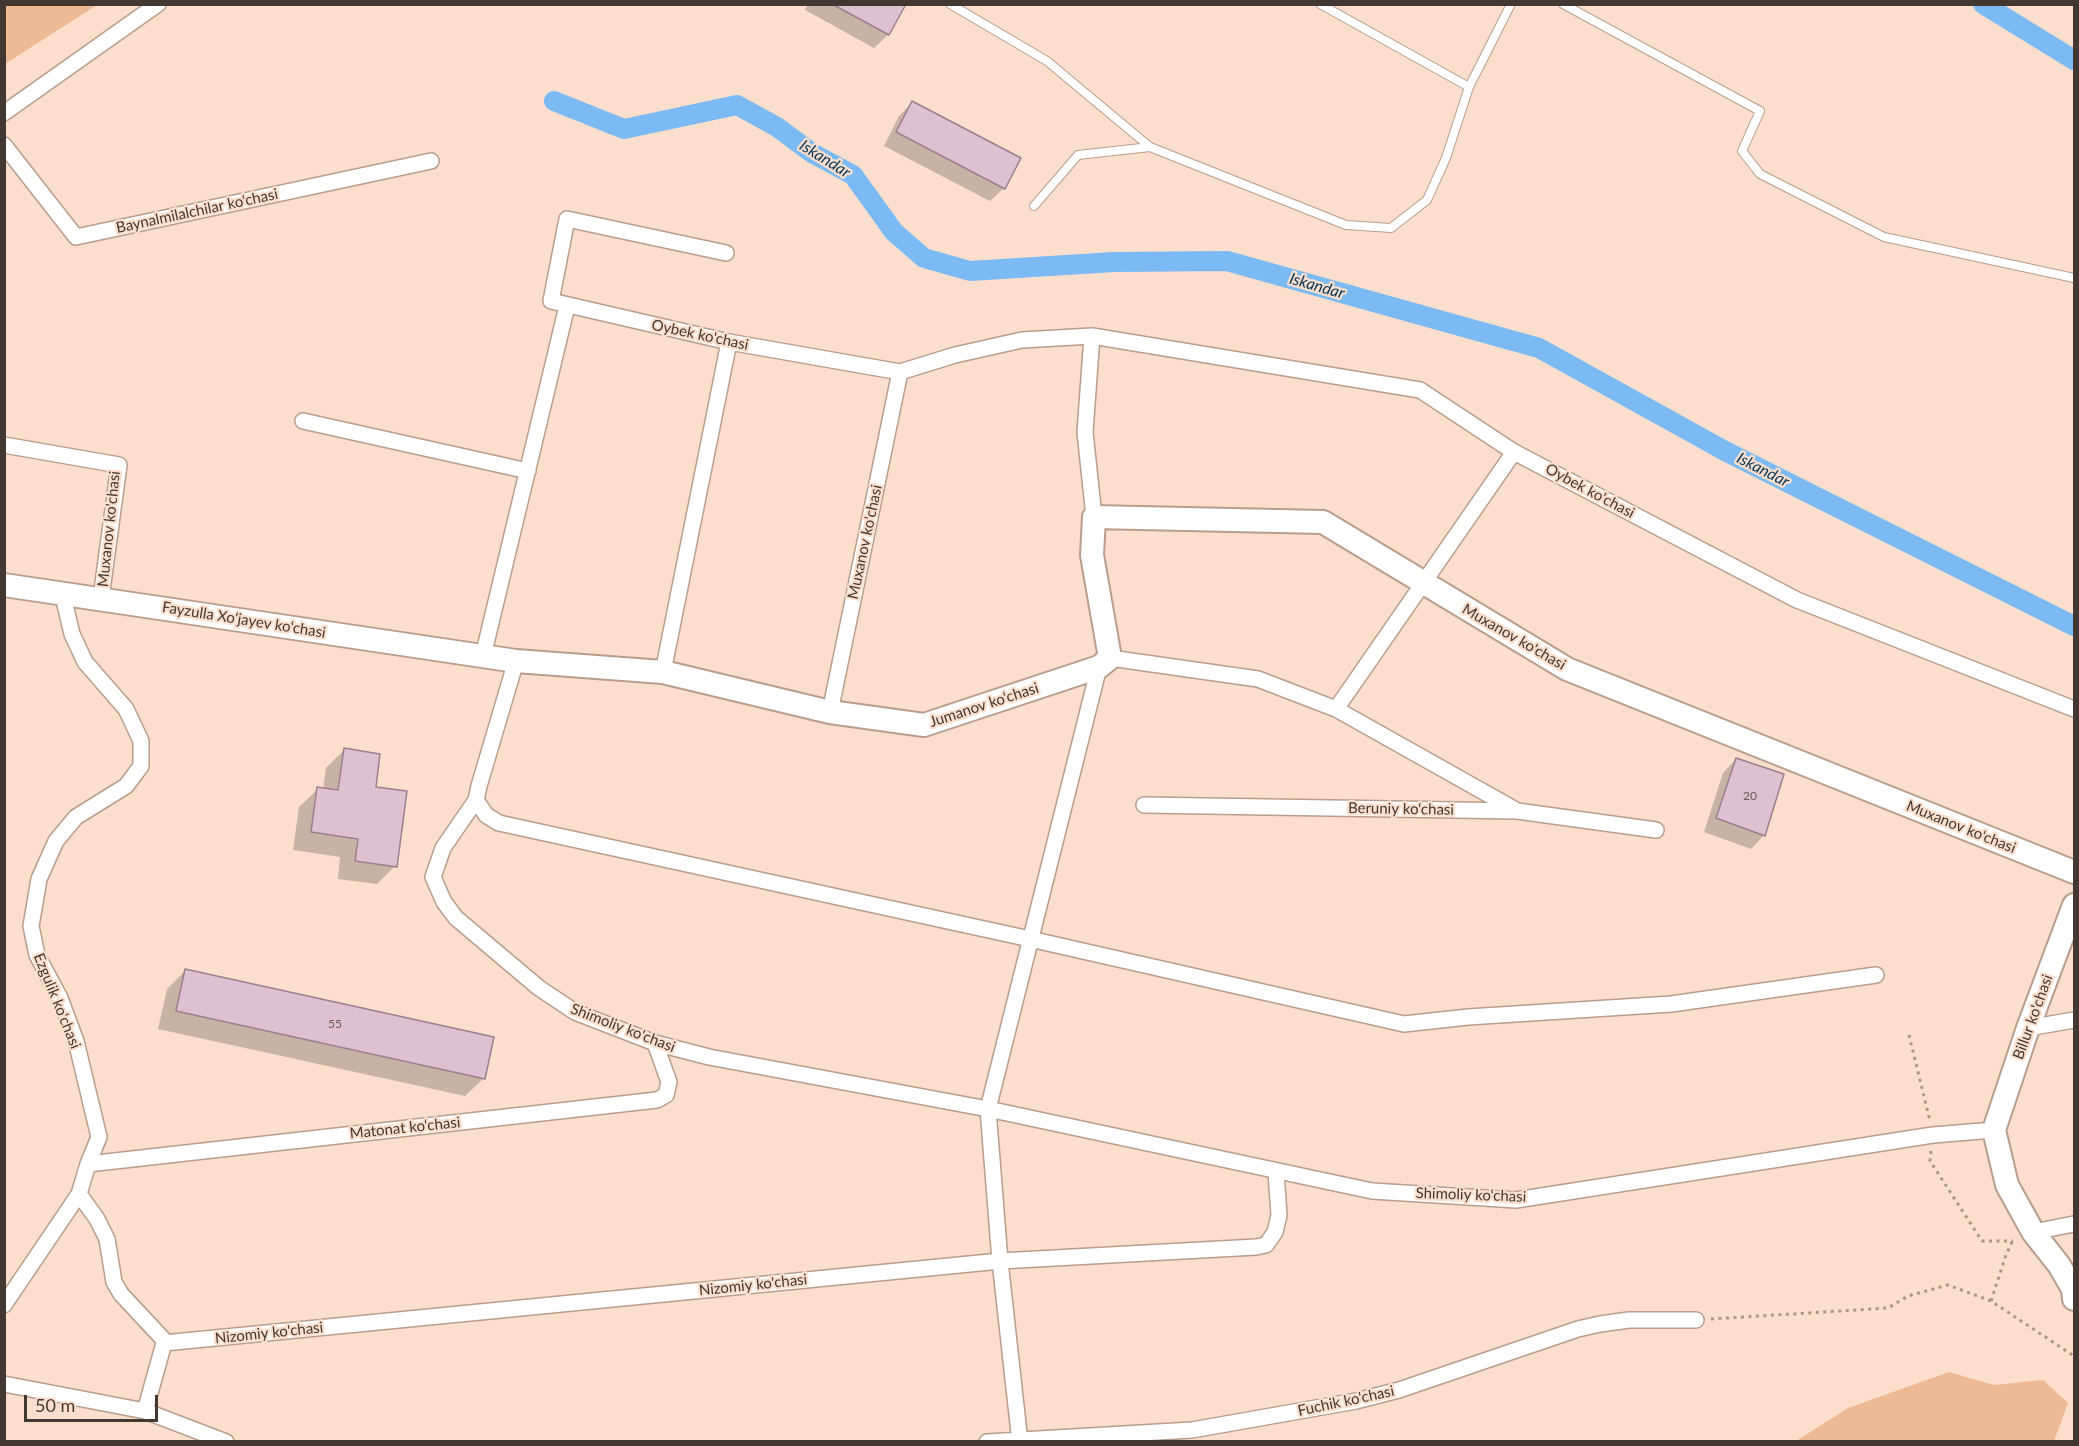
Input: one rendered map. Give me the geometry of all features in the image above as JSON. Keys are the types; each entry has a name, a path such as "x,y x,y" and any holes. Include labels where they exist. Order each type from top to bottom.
{"street":[{"path":"4,113 158,4"},
{"name":"Baynalmilalchilar ko‘chasi","path":"4,145 76,237 431,161"},
{"path":"483,656 567,306 551,301 567,219 726,253"},
{"name":"Oybek ko'chasi","path":"567,306 729,342 900,372 955,355 1022,340 1092,336 1420,390 1514,452 1797,600 2074,709"},
{"path":"1020,1440 1000,1261 988,1109 1030,939 1105,662 1092,555 1094,517 1085,432 1092,336"},
{"path":"663,672 729,342"},
{"name":"Muxanov ko'chasi","path":"830,712 900,372"},
{"path":"303,421 528,471"},
{"name":"Muxanov ko'chasi","path":"4,445 119,465 101,598"},
{"path":"1336,709 1514,452"},
{"name":"Muxanov ko'chasi","path":"1094,517 1323,522 1567,669 2074,872"},
{"name":"Fayzulla Xo‘jayev ko‘chasi","path":"4,585 483,656"},
{"name":"Ezgulik ko'chasi","path":"4,1305 79,1194 99,1137 76,1041 60,998 37,955 31,926 39,879 56,841 76,817 126,786 141,766 141,741 126,709 85,662 72,634 62,592"},
{"name":"Jumanov ko‘chasi","path":"483,656 663,672 830,712 924,725 1105,662 1258,679 1336,709 1517,811"},
{"name":"Shimoliy ko'chasi","path":"516,660 476,800 443,848 433,877 444,902 456,918 539,988 575,1012 655,1043 709,1057 988,1109"},
{"path":"476,800 486,815 499,823 1030,939 1404,1024 1468,1017 1671,1004 1876,975"},
{"name":"Beruniy ko‘chasi","path":"1144,805 1517,811 1656,830"},
{"name":"Billur ko'chasi","path":"1994,1130 2028,1028 2074,905"},
{"path":"2028,1028 2074,1020"},
{"name":"Matonat ko‘chasi","path":"88,1164 657,1100 666,1095 669,1082 655,1043"},
{"name":"Shimoliy ko‘chasi","path":"988,1109 1372,1191 1516,1200 1933,1135 1994,1130"},
{"path":"1994,1130 2007,1185 2023,1236 2059,1264 2074,1292"},
{"name":"Nizomiy ko'chasi","path":"164,1343 1000,1261 1217,1250 1266,1245 1275,1232 1279,1215 1276,1172"},
{"path":"79,1194 107,1239 114,1282 121,1294 159,1334 164,1343 145,1411"},
{"path":"2023,1236 2074,1224"},
{"name":"Fuchik ko'chasi","path":"987,1442 1176,1436 1192,1430 1399,1390 1578,1329 1600,1324 1629,1320 1696,1320"},
{"path":"4,1384 145,1411 226,1442"}],"lane":[{"path":"950,4 1047,61 1150,147 1346,225 1391,228 1427,200 1446,158 1469,87 1511,4"},
{"path":"1320,4 1469,87"},
{"path":"1563,4 1760,111 1742,151 1760,174 1884,237 2074,278"},
{"path":"1034,206 1078,154 1150,147"}],"path":[{"path":"1909,1035 1933,1135 1930,1161 1982,1241 2023,1236"},
{"path":"1991,1300 2006,1255 2023,1236"},
{"path":"1696,1320 1888,1308 1908,1296 1948,1285 1991,1300 2074,1356"}],"shaded area":[{"path":"5,4 97,4 97,5 5,64"},
{"path":"1949,1372 1994,1385 2043,1380 2068,1403 2054,1441 1796,1441 1848,1408"}],"building":[{"path":"832,4 903,4 905,6 889,35"},
{"path":"912,101 1021,158 1005,189 896,132"},
{"path":"344,748 380,754 376,787 407,791 397,867 355,861 358,839 311,832 317,787 338,790"},
{"path":"1736,758 1784,774 1765,836 1716,818"},
{"path":"185,969 494,1037 485,1079 176,1011"}],"waterway":[{"name":"Iskandar","path":"1983,4 2074,60"},
{"name":"Iskandar","path":"554,101 624,129 737,105 777,127 812,153 853,175 894,232 924,258 970,271 1114,262 1227,261 1539,348 1725,451 2074,626"}]}
